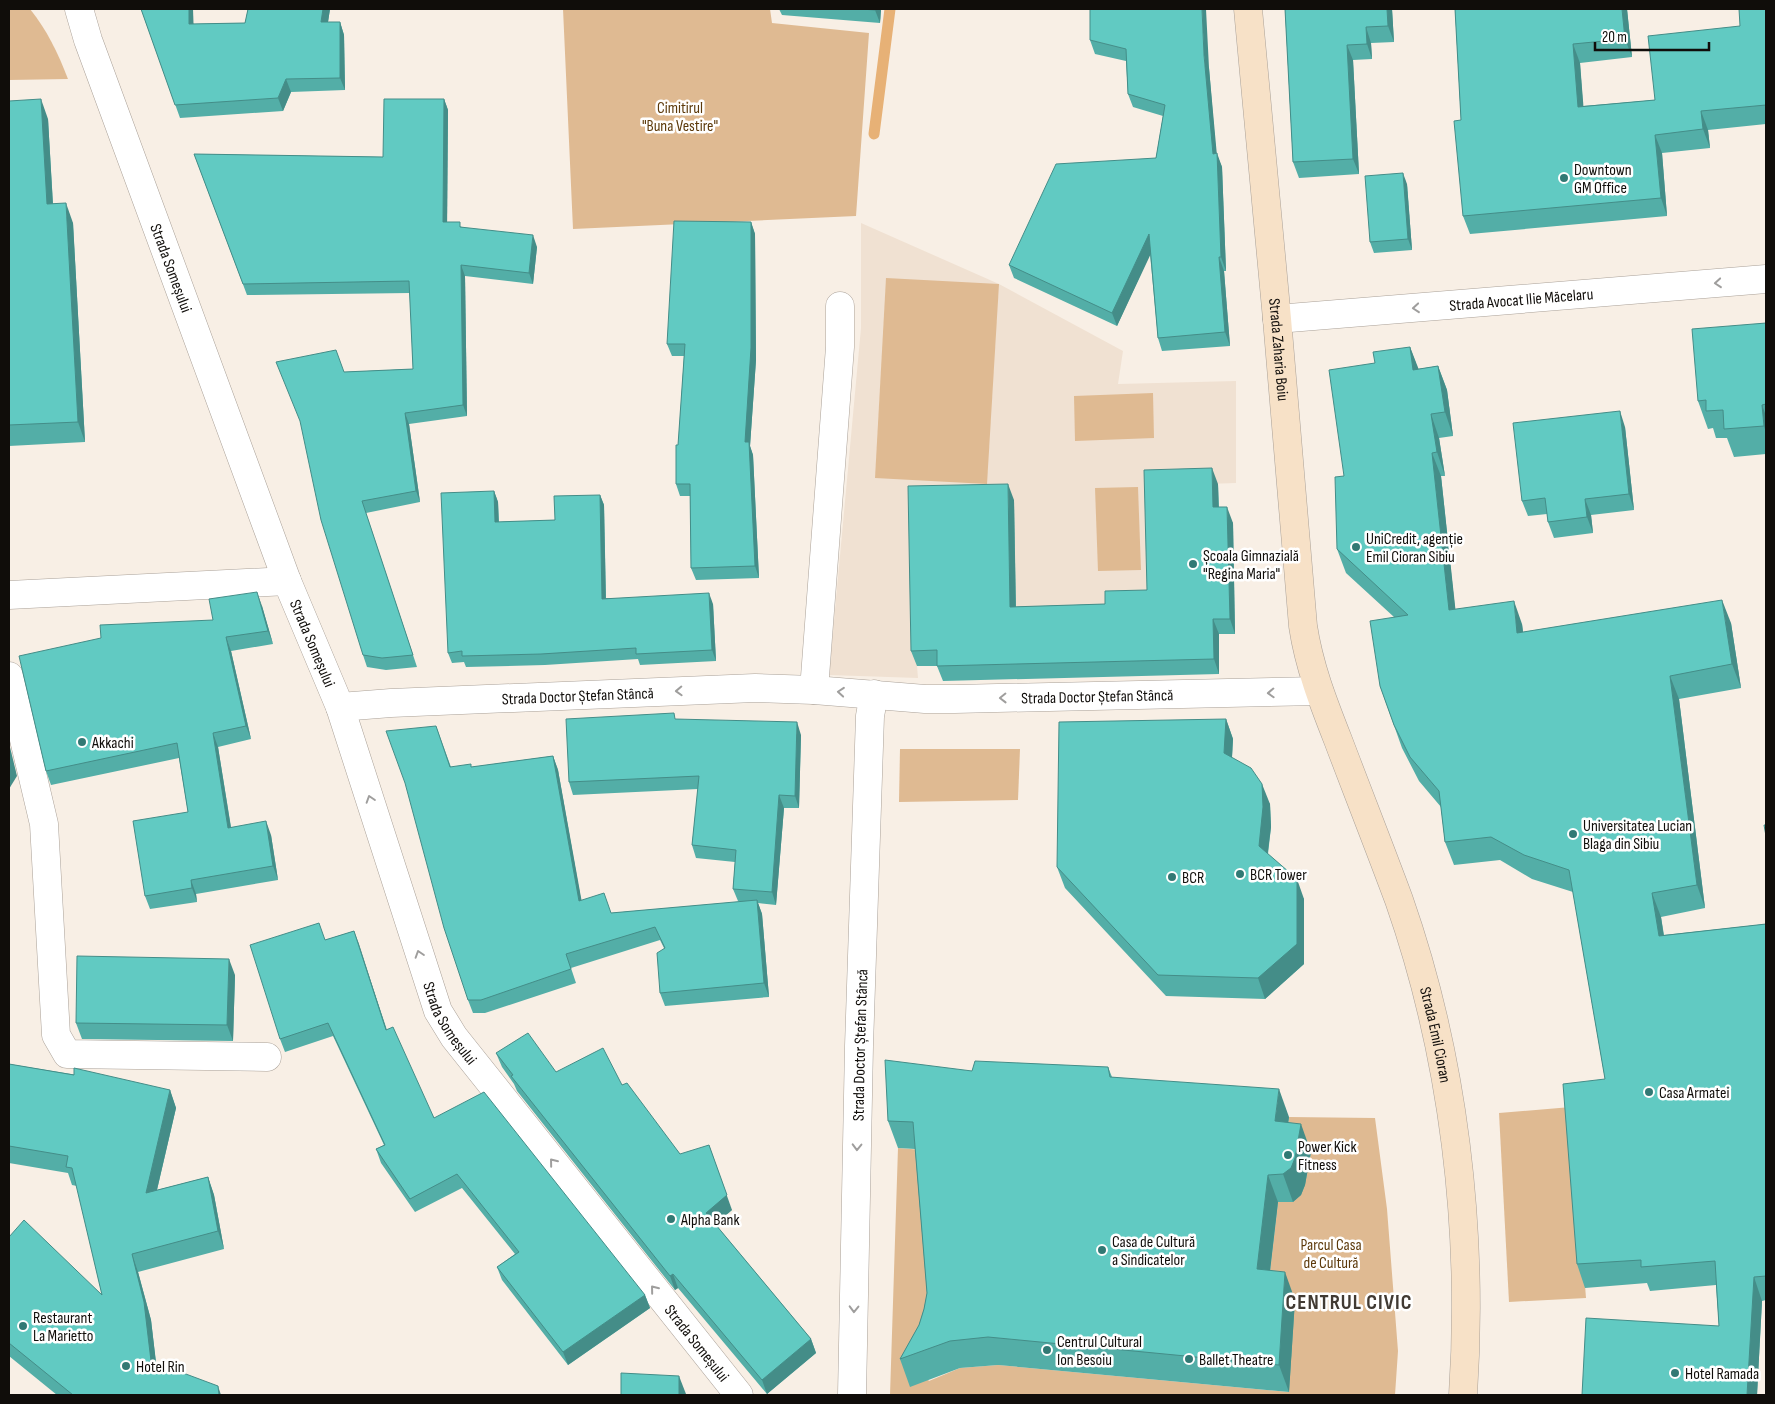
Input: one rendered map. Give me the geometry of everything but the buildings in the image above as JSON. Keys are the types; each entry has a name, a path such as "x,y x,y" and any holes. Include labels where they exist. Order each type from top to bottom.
{"street":[{"name":"Strada Someșului","path":"65,9 88,40"},
{"name":"Strada Someșului","path":"78,9 287,581 340,706 438,1011 454,1037 739,1395"},
{"name":"Strada Zaharia Boiu","path":"1248,9 1303,626 1307,652 1319,691"},
{"name":"Strada Avocat Ilie Măcelaru","path":"1277,319 1766,279"},
{"path":"814,690 839,356 840,306"},
{"name":"Strada Someșului","path":"9,595 287,581"},
{"path":"9,676 44,824 56,1036 67,1054 267,1057"},
{"name":"Strada Doctor Ștefan Stâncă","path":"340,706 755,688 814,690 925,699 1319,691"},
{"name":"Strada Emil Cioran","path":"1319,691 1399,901 1416,956 1435,1030 1452,1114 1460,1184 1466,1307 1463,1395"},
{"name":"Strada Doctor Ștefan Stâncă","path":"852,1395 859,1046 870,716 874,694"}],"shaded area":[{"path":"861,223 999,284 1123,351 1118,384 1236,381 1236,483 1150,486 1152,605 917,666 918,678 829,675 861,328"}],"green space":[{"path":"9,9 30,9 52,42 68,79 9,80"},
{"name":"Cimitirul \"Buna Vestire\"","path":"563,9 770,9 772,23 869,33 856,216 573,229"},
{"path":"886,278 999,284 987,484 875,478"},
{"path":"1153,393 1154,438 1075,441 1074,396"},
{"path":"1138,487 1141,570 1098,571 1095,488"},
{"path":"900,749 1020,749 1018,800 899,802"},
{"path":"1571,1107 1586,1298 1509,1302 1499,1113"},
{"name":"Parcul Casa de Cultură","path":"1289,1117 1375,1118 1387,1209 1398,1351 1395,1395 890,1395 898,1148 923,1150 935,1301 920,1369 929,1381 960,1368 998,1365 1289,1392 1267,1297 1278,1202 1293,1202 1298,1197 1306,1179 1311,1152 1285,1149"}],"waterway":[{"path":"874,134 890,9"}],"place":[{"name":"Downtown GM Office","path":"1564,178"},
{"name":"UniCredit, agenție Emil Cioran Sibiu","path":"1356,547"},
{"name":"Școala Gimnazială \"Regina Maria\"","path":"1193,564"},
{"name":"Akkachi","path":"82,742"},
{"name":"Universitatea Lucian Blaga din Sibiu","path":"1573,834"},
{"name":"BCR Tower","path":"1240,874"},
{"name":"BCR","path":"1172,877"},
{"name":"Casa Armatei","path":"1649,1092"},
{"name":"Power Kick Fitness","path":"1288,1155"},
{"name":"Alpha Bank","path":"671,1219"},
{"name":"Casa de Cultură a Sindicatelor","path":"1102,1250"},
{"name":"Restaurant La Marietto","path":"23,1326"},
{"name":"Centrul Cultural Ion Besoiu","path":"1047,1350"},
{"name":"Ballet Theatre","path":"1189,1359"},
{"name":"Hotel Rin","path":"126,1366"},
{"name":"Hotel Ramada","path":"1675,1373"}],"district":[{"name":"CENTRUL CIVIC","path":"1349,1302"}]}
